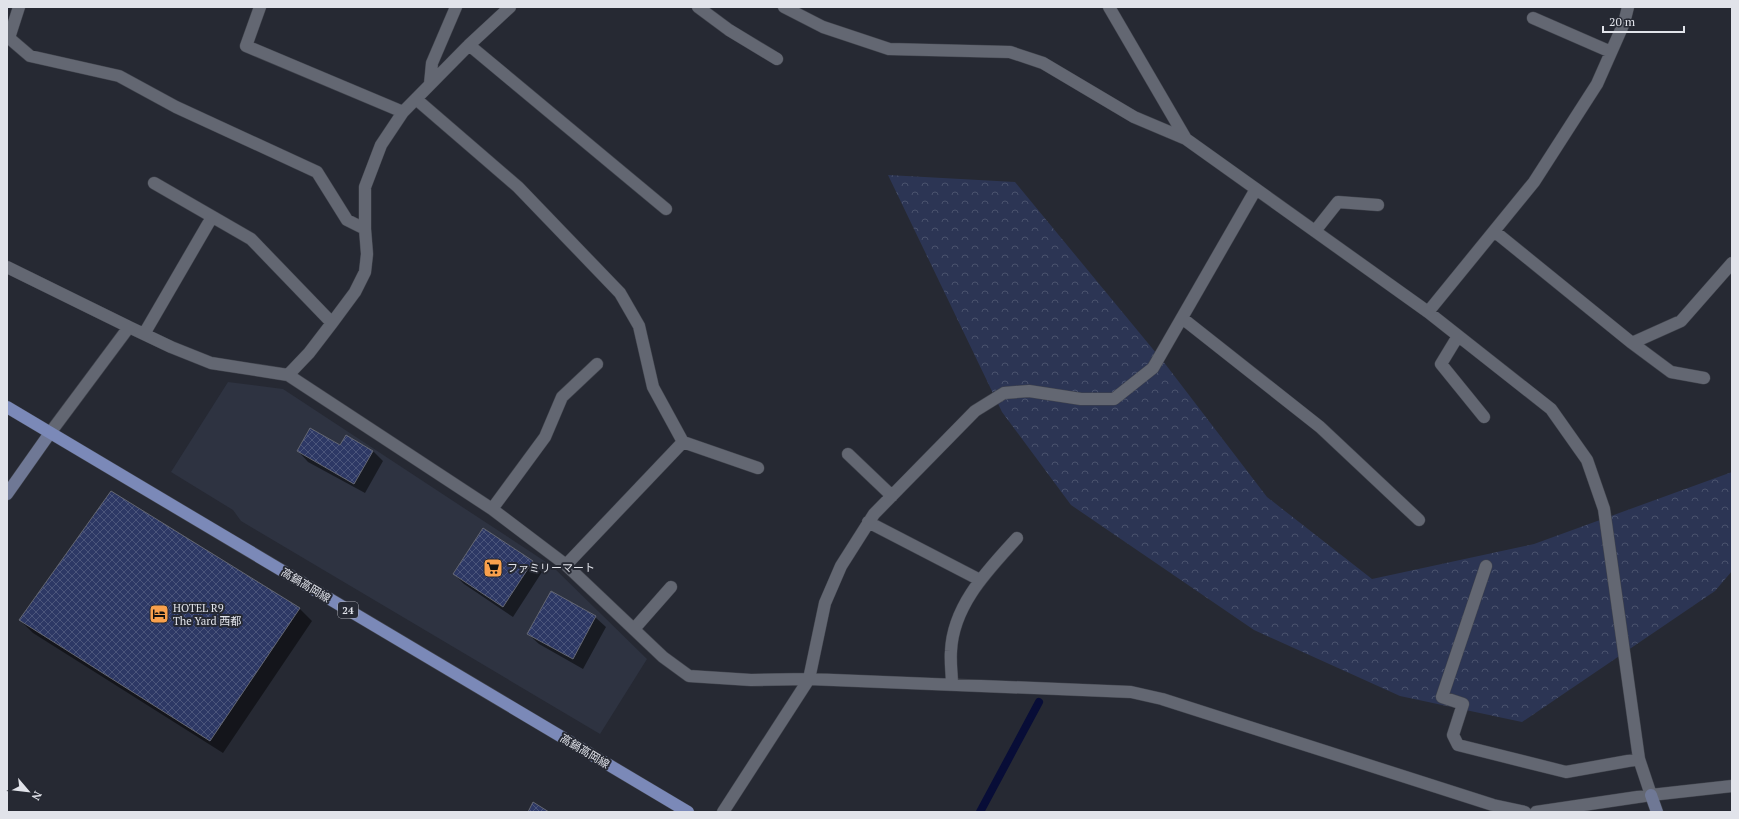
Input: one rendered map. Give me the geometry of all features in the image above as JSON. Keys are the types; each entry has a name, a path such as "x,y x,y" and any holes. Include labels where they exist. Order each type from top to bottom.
{"main road":[{"name":"高鍋高岡線","path":"7,407 688,812"}],"street":[{"path":"19,7 8,38 30,56 120,76 176,107 316,172 347,220 365,229"},
{"path":"260,7 246,46 403,112"},
{"path":"430,84 432,63 456,7"},
{"path":"288,375 309,353 332,323 355,292 365,272 367,254 365,229 365,187 381,145 403,112 469,45 510,7"},
{"path":"698,7 729,30 777,59"},
{"path":"784,7 823,27 889,49 1010,52 1043,63 1134,117 1186,139 1428,312 1551,409 1587,460 1604,509 1639,759 1657,812"},
{"path":"1109,7 1186,139"},
{"path":"1428,312 1534,182 1597,84 1624,23 1628,7"},
{"path":"1533,18 1611,52"},
{"path":"469,45 666,209"},
{"path":"416,99 518,187 620,293 639,326 653,387 683,442 758,468"},
{"path":"154,184 251,239 332,323"},
{"path":"723,812 809,679 825,603 841,566 874,514 975,411 1004,393 1029,391 1081,399 1114,399 1153,368 1256,189"},
{"path":"1315,231 1338,202 1378,205"},
{"path":"144,334 212,217"},
{"path":"1494,231 1632,343 1671,372 1704,378"},
{"path":"1632,343 1681,320 1732,263"},
{"path":"7,267 171,348 211,363 288,375 492,509 566,565 663,657 689,676 751,680 809,679 1131,692 1162,699 1493,805 1525,812"},
{"path":"1182,318 1320,427 1419,520"},
{"path":"7,494 129,326"},
{"path":"1458,336 1441,364 1484,417"},
{"path":"492,509 545,437 562,397 597,364"},
{"path":"566,565 683,442"},
{"path":"848,454 892,496"},
{"path":"868,522 980,580"},
{"path":"952,685 950,650 957,619 980,580 1017,538"},
{"path":"1486,566 1442,697 1463,704 1453,735 1458,745 1566,772 1639,759"},
{"path":"634,629 671,587"},
{"path":"1536,812 1651,795 1732,786"}],"shaded area":[{"path":"228,382 283,389 552,566 647,659 600,734 241,521 233,510 171,472"}],"green space":[{"path":"888,175 1015,182 1166,365 1267,497 1372,579 1534,544 1732,472 1732,571 1715,591 1522,722 1400,696 1254,630 1071,505 1002,412"}],"building":[{"path":"310,428 340,445 346,435 373,451 354,484 297,451"},
{"name":"HOTEL R9 The Yard 西都","path":"111,491 300,608 210,741 19,620"},
{"name":"ファミリーマート","path":"483,528 533,561 503,607 453,574"},
{"path":"551,591 596,616 573,659 527,634"},
{"path":"533,802 549,812 528,812"}],"waterway":[{"path":"980,812 1039,702"}],"place":[{"name":"ファミリーマート","path":"493,568"},
{"name":"HOTEL R9 The Yard 西都","path":"159,614"}]}
